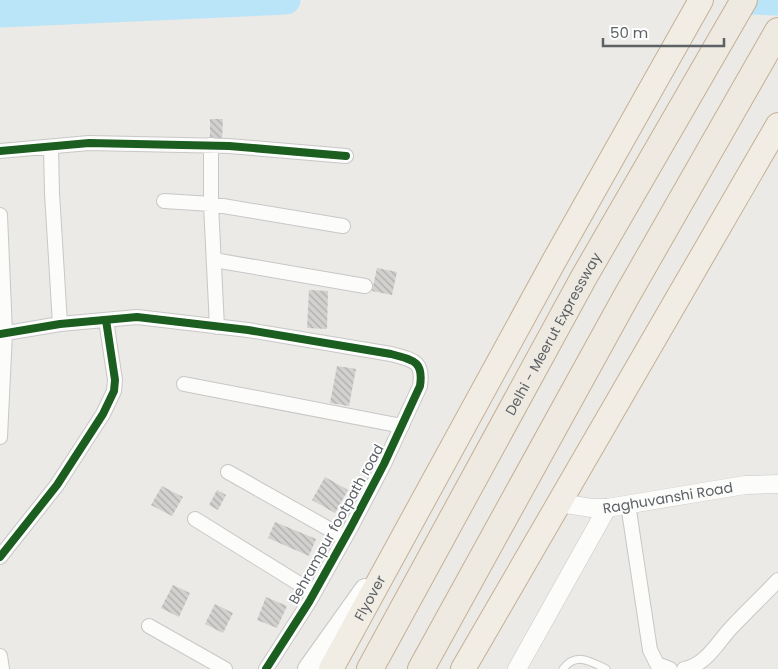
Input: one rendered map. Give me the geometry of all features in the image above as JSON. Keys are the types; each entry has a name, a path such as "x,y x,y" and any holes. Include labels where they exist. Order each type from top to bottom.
{"highway":[{"name":"Flyover","path":"331,669 554,261 701,0"},
{"name":"Delhi - Meerut Expressway","path":"370,669 584,277 744,0"},
{"path":"421,669 626,297 778,31"},
{"path":"468,664 778,125"}],"main road":[{"path":"308,669 409,525"}],"street":[{"path":"0,151 89,143 211,145 346,156"},
{"path":"2,334 60,324 137,317 218,327 211,204 211,145"},
{"path":"52,147 52,192 60,324"},
{"path":"164,201 211,204 343,226"},
{"path":"0,215 2,334 0,437"},
{"path":"214,260 365,286"},
{"path":"0,557 57,485 103,414 111,396 115,380 106,320"},
{"name":"Behrampur footpath road","path":"218,327 248,330 412,360 420,369 420,386 384,464 314,594 266,669"},
{"path":"184,384 402,426"},
{"path":"228,472 345,538"},
{"name":"Raghuvanshi Road","path":"559,503 592,508 607,508 745,485 778,484"},
{"path":"628,504 650,650 658,664 664,669 670,669"},
{"path":"517,669 607,508"},
{"path":"195,519 314,594"},
{"path":"684,669 701,661 716,648 729,630 778,580"},
{"path":"149,626 225,669"},
{"path":"0,656 2,669"}],"lane":[{"path":"563,669 570,661 581,658 606,669"}],"building":[{"path":"210,119 223,119 222,140 210,140"},
{"path":"377,268 397,272 392,295 372,291"},
{"path":"309,290 328,291 327,329 307,328"},
{"path":"337,366 356,369 349,406 330,403"},
{"path":"325,477 348,490 335,513 312,500"},
{"path":"162,486 183,497 172,516 151,505"},
{"path":"217,490 226,495 218,510 209,505"},
{"path":"275,522 316,539 309,556 268,538"},
{"path":"173,585 190,593 179,617 161,608"},
{"path":"266,597 287,606 277,628 257,620"},
{"path":"215,604 233,613 223,633 205,624"}],"waterway":[{"path":"0,13 286,0"},
{"path":"751,0 778,1"}],"cycle path":[{"path":"0,151 89,143 229,146 346,156"},
{"path":"0,334 60,324 137,317 248,330 391,354 415,362 420,371 420,386 384,464 309,602 266,669"},
{"path":"0,557 57,485 103,414 114,391 115,380 106,320"}]}
